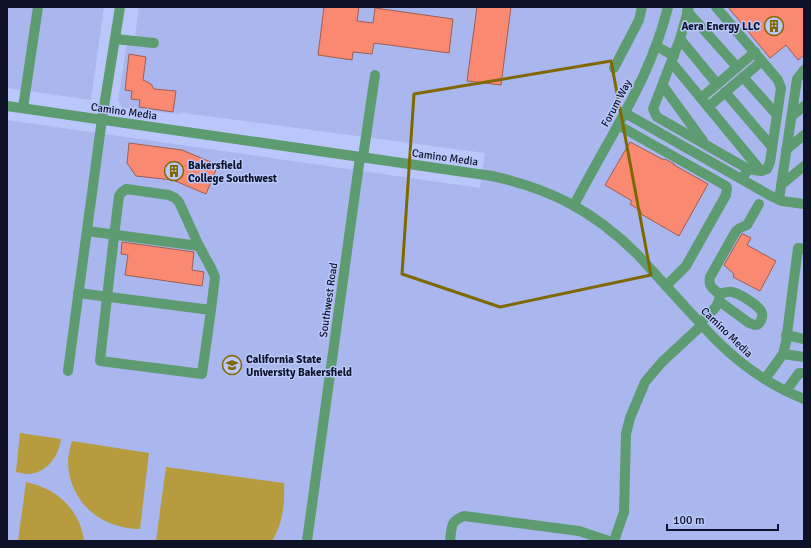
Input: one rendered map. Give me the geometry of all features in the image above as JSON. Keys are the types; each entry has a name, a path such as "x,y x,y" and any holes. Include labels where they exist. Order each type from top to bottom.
{"street":[{"path":"23,108 38,7"},
{"path":"68,371 102,120 120,7"},
{"path":"614,68 639,20 642,7"},
{"name":"Forum Way","path":"574,205 639,86 656,46 668,7"},
{"path":"688,9 673,59 653,109 657,117 748,169 761,171 767,168 770,162 781,88 778,80 716,7"},
{"path":"688,9 737,67"},
{"path":"115,38 154,43"},
{"path":"680,39 717,84"},
{"path":"656,46 673,59 701,98 761,171"},
{"path":"701,98 755,52"},
{"path":"708,106 762,61"},
{"path":"779,200 797,79 804,70"},
{"name":"Southwest Road","path":"307,541 361,157 375,75"},
{"path":"743,77 777,115"},
{"path":"663,86 706,144"},
{"path":"725,92 772,147"},
{"name":"Camino Media","path":"7,106 492,176 532,186 574,205 603,224 625,243 716,340 733,356 765,379 804,399"},
{"path":"792,116 804,106"},
{"path":"625,113 771,196 779,200 802,202"},
{"path":"618,125 726,186 727,188 726,195 686,266 666,286"},
{"path":"786,150 804,135"},
{"path":"781,185 804,166"},
{"path":"742,179 748,169"},
{"path":"126,189 169,195 175,198 199,246 215,276 202,374 100,361 114,234 119,196 121,193 126,189"},
{"path":"614,541 624,512 626,434 630,418 645,382 662,362 712,312 719,298 710,286 710,277 736,231 747,225 759,204"},
{"path":"87,231 199,246"},
{"path":"765,379 783,354 798,248 804,249"},
{"path":"78,293 211,310"},
{"path":"786,336 804,339"},
{"path":"783,354 804,357"},
{"path":"786,391 799,373 804,373"},
{"path":"450,541 452,524 457,518 464,516 579,531 609,541"}],"highlighted area":[{"path":"611,61 651,275 500,307 402,274 414,94"}],"shaded area":[{"path":"7,7 104,7 91,100 7,88"},
{"path":"139,7 804,7 804,541 7,541 7,120 480,188 485,153 184,113 177,114 123,108 118,101 128,37 135,37"},
{"path":"20,433 61,439 60,446 50,464 33,474 16,472"},
{"path":"72,441 149,453 140,529 126,528 112,524 100,518 81,501 74,489 70,476 68,459"},
{"path":"166,467 284,483 284,498 281,520 272,541 156,541"},
{"path":"26,482 47,489 65,502 77,519 82,530 84,541 18,541"}],"building":[{"path":"324,7 359,7 357,21 373,23 375,8 453,19 449,53 374,43 372,54 353,52 352,60 318,55"},
{"path":"477,7 511,7 501,85 467,81"},
{"name":"Aera Energy LLC","path":"728,7 804,7 804,55 798,60 786,45 770,58"},
{"path":"129,54 146,57 143,80 151,84 154,89 176,91 173,112 139,107 140,100 131,99 132,91 125,90"},
{"path":"630,142 664,160 665,159 708,184 679,236 641,214 641,211 630,204 632,201 605,185"},
{"name":"Bakersfield College Southwest","path":"129,143 182,150 218,165 206,194 173,180 136,176 127,163"},
{"path":"743,234 751,238 747,245 776,261 760,291 733,277 734,274 724,265"},
{"path":"122,242 194,252 192,270 204,272 202,286 125,275 128,255 121,254"}],"place":[{"name":"Aera Energy LLC","path":"774,26"},
{"name":"Bakersfield College Southwest","path":"174,171"},
{"name":"California State University Bakersfield","path":"232,365"}]}
